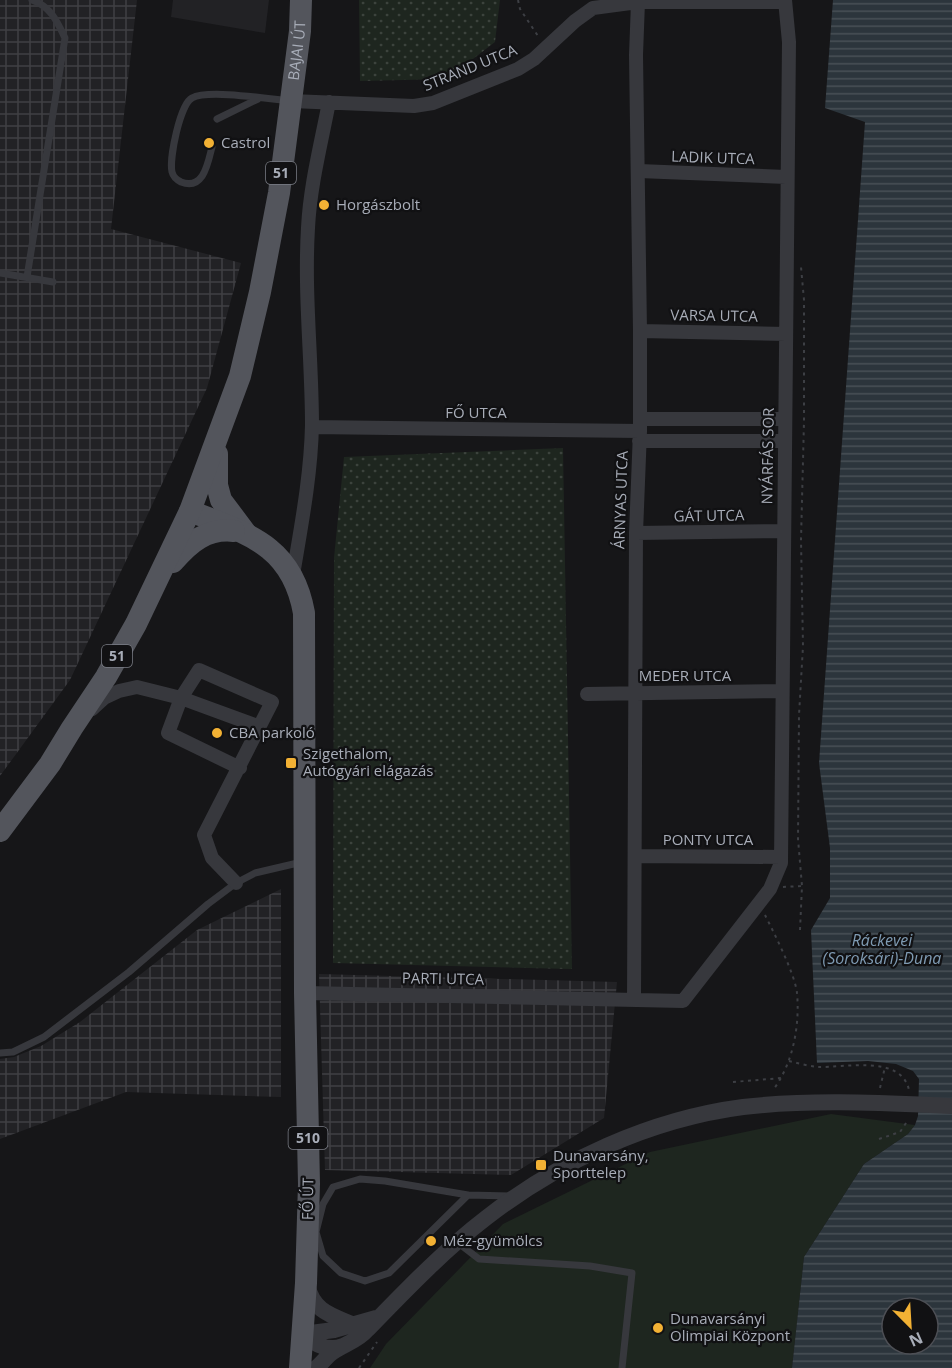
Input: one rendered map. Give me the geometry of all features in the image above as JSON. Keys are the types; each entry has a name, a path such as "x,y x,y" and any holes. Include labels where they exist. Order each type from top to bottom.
{"main road":[{"name":"BAJAI ÚT","path":"291,101 300,31 301,0"},
{"name":"51","path":"0,831 50,764 106,677 157,581 190,511 240,376 260,292 279,193 291,101"},
{"path":"216,440 217,485 221,500 246,534"},
{"name":"510","path":"190,511 263,543 293,575 301,593 304,613 304,993"},
{"path":"157,581 185,548 206,534 220,530 246,534"},
{"name":"FŐ ÚT","path":"300,1368 306,1283 309,1184 304,993"}],"street":[{"name":"STRAND UTCA","path":"291,101 414,106 434,103 518,69 534,59 575,21 593,8 638,2 785,1"},
{"name":"NYÁRFÁS SOR","path":"634,1000 683,1001 770,889 781,863 789,42 785,1"},
{"name":"ÁRNYAS UTCA","path":"634,1000 636,533 640,431 636,55 638,2"},
{"path":"293,575 303,518 312,427 306,294 308,226 315,173 329,102"},
{"name":"LADIK UTCA","path":"639,171 786,177"},
{"name":"VARSA UTCA","path":"640,331 786,334"},
{"name":"FŐ UTCA","path":"640,431 785,419"},
{"name":"FŐ UTCA","path":"312,427 640,431 784,441"},
{"name":"GÁT UTCA","path":"636,533 783,531"},
{"path":"236,883 212,858 204,835 240,768 272,702 199,669 181,698 168,733 240,768"},
{"path":"72,728 104,698 119,691 137,687 181,698 260,727"},
{"name":"MEDER UTCA","path":"587,694 782,692"},
{"name":"PONTY UTCA","path":"635,856 781,857"},
{"name":"PARTI UTCA","path":"304,993 580,997 634,1000"},
{"path":"316,1368 330,1354 365,1332 457,1242 487,1217 554,1173 620,1140 693,1116 742,1107 885,1097 952,1106"},
{"path":"306,1283 310,1297 318,1307 354,1325"},
{"path":"303,1334 354,1325 380,1316"},
{"path":"303,1334 313,1343 327,1348 338,1348 349,1344"}],"lane":[{"path":"27,277 65,38 56,18 43,4 32,0"},
{"path":"212,147 205,172 199,181 188,184 178,181 172,174 172,157 184,105 191,98 207,94 291,101"},
{"path":"217,119 261,98"},
{"path":"0,273 53,282"},
{"path":"0,1053 13,1052 44,1037 129,972 236,883 255,873 304,861"},
{"path":"468,1195 389,1273 365,1281 342,1273 323,1256 316,1232 323,1204 333,1187 360,1179 468,1195 516,1197"},
{"path":"457,1242 479,1258 590,1266 632,1273 622,1368"}],"path":[{"path":"518,0 520,9 532,29 547,47"},
{"path":"800,930 801,886 798,839 799,715 803,646 801,540 804,421 804,300 801,266"},
{"path":"758,902 774,933 797,991 796,1025 789,1061 781,1078 771,1091"},
{"path":"789,1061 815,1067 886,1066 902,1076 909,1090"},
{"path":"885,1097 886,1066"},
{"path":"733,1082 781,1078"},
{"path":"879,1140 900,1132 908,1120 910,1111"}],"shaded area":[{"path":"0,0 137,0 111,229 241,263 207,388 70,680 0,776"},
{"path":"173,0 269,0 265,33 171,17"},
{"path":"359,0 500,0 495,42 447,79 360,81"},
{"path":"563,448 572,969 333,963 334,558 344,457"},
{"path":"281,889 281,1097 126,1092 0,1139 0,1059 14,1057 41,1046 80,1022 197,930"},
{"path":"319,974 617,982 604,1118 511,1175 325,1170"},
{"path":"831,1114 915,1125 908,1134 864,1164 804,1257 792,1368 370,1368 386,1344 503,1224 650,1152"}],"water":[{"name":"Ráckevei (Soroksári)-Duna","path":"833,0 952,0 952,1368 792,1368 804,1257 864,1164 908,1134 918,1116 919,1079 913,1071 896,1064 868,1061 817,1063 811,930 830,898 830,848 819,763 865,122 825,108"}],"place":[{"name":"Castrol","path":"209,143"},
{"name":"Horgászbolt","path":"324,205"},
{"name":"CBA parkoló","path":"217,733"},
{"name":"Szigethalom, Autógyári elágazás","path":"291,763"},
{"name":"Dunavarsány, Sporttelep","path":"541,1165"},
{"name":"Méz-gyümölcs","path":"431,1241"},
{"name":"Dunavarsányi Olimpiai Központ","path":"658,1328"}]}
